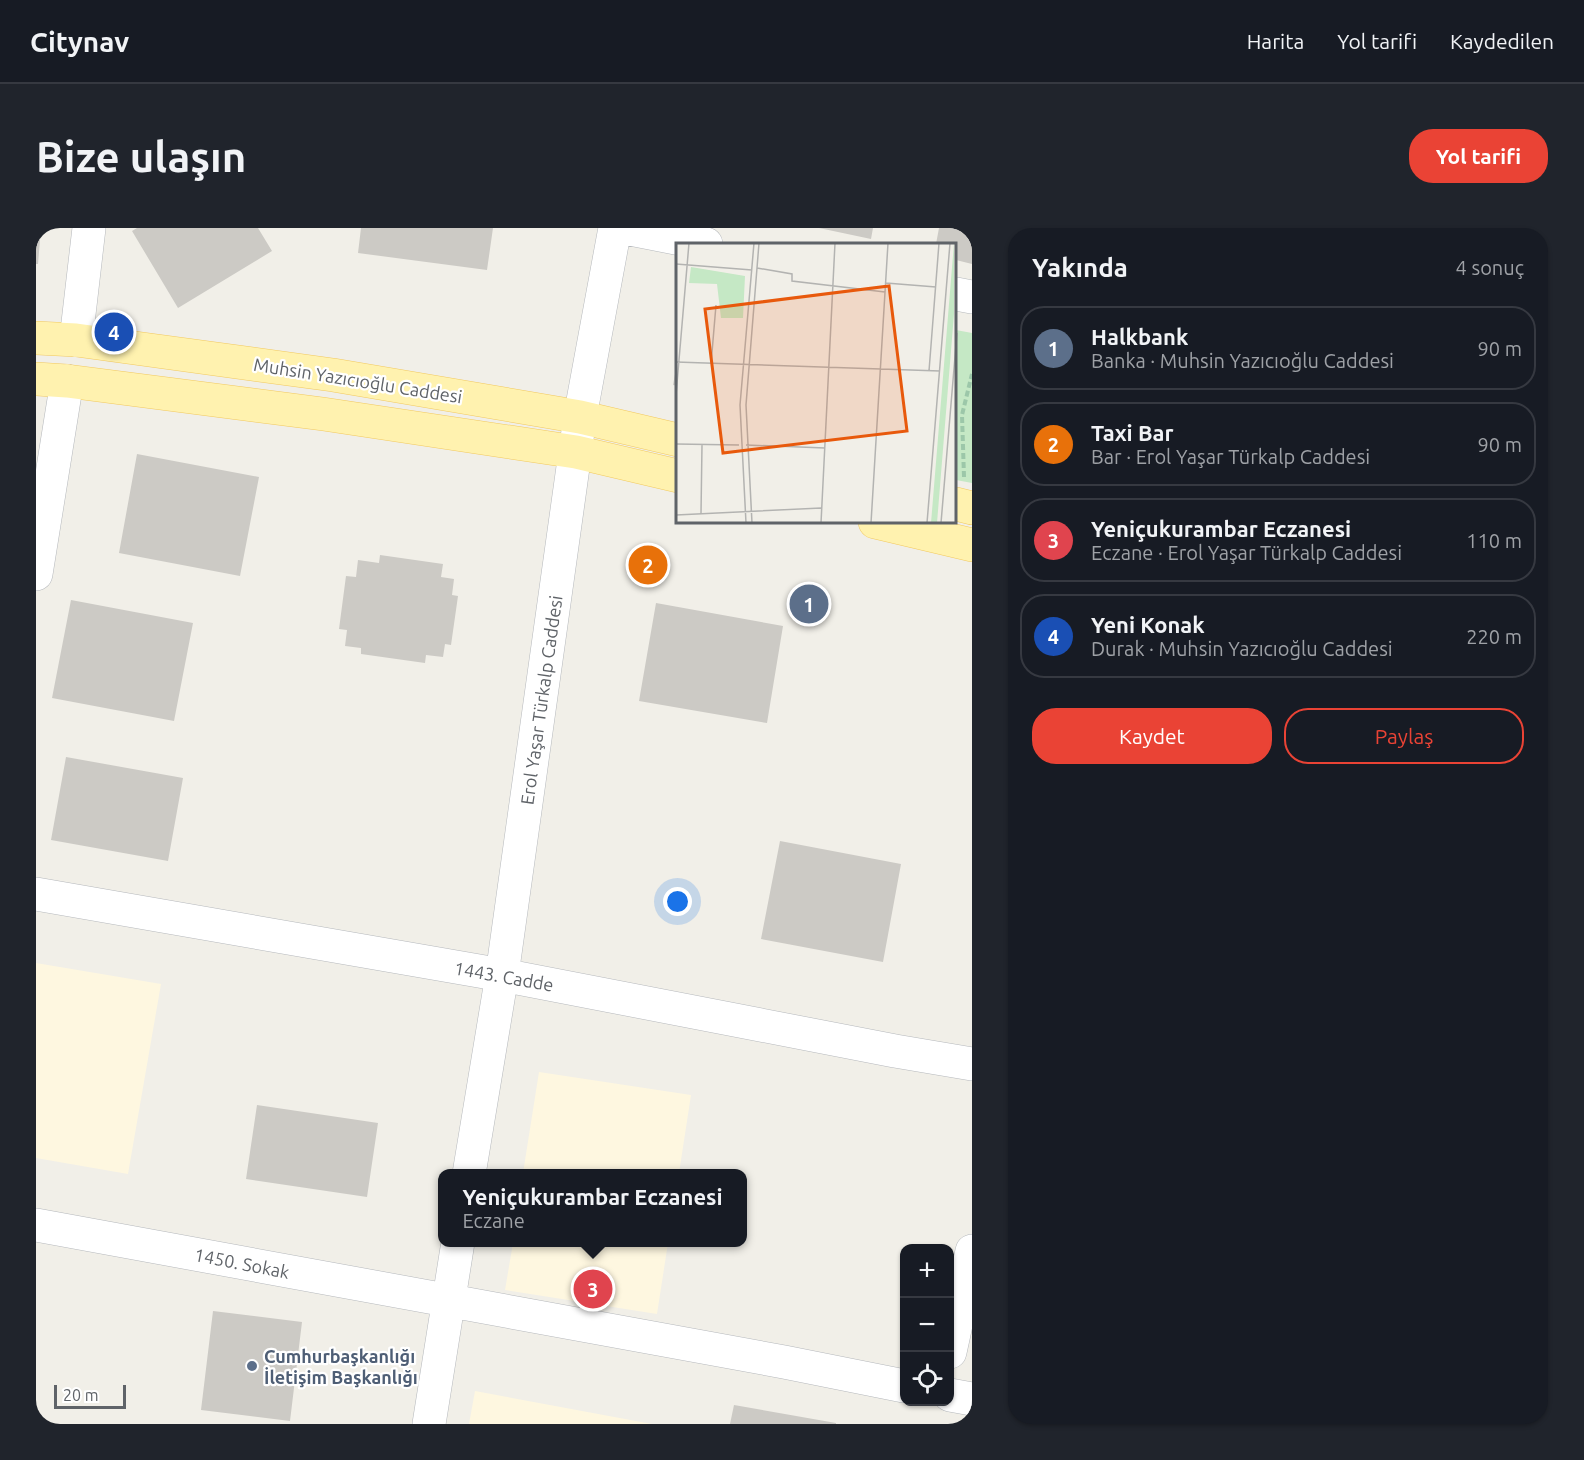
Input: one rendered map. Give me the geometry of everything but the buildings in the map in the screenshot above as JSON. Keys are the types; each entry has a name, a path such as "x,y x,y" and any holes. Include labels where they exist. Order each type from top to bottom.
{"main road":[{"name":"Muhsin Yazıcıoğlu Caddesi","path":"36,338 76,340 333,375 580,417 676,440"},
{"path":"52,380 323,414 576,452 676,476"},
{"path":"883,524 972,545"}],"street":[{"path":"76,340 89,228"},
{"name":"Erol Yaşar Türkalp Caddesi","path":"470,1169 502,975 580,417 615,228"},
{"path":"626,228 701,243"},
{"path":"957,294 972,297"},
{"path":"36,574 52,380"},
{"name":"1443. Cadde","path":"36,894 502,975 895,1052 972,1064"},
{"name":"1450. Sokak","path":"36,1225 900,1385"},
{"path":"429,1424 457,1247"},
{"path":"954,1334 972,1251"},
{"path":"954,1396 972,1399"}],"path":[{"path":"964,498 962,415 972,374"}],"shaded area":[{"path":"36,963 161,984 128,1174 36,1158"},
{"path":"539,1072 691,1095 680,1169 524,1169"},
{"path":"512,1247 667,1247 657,1314 505,1290"},
{"path":"475,1391 652,1424 469,1424"}],"green space":[{"path":"957,330 972,333 972,483 957,480"}],"place":[{"name":"Yeni Konak","path":"114,332"},
{"name":"Taxi Bar","path":"648,565"},
{"name":"Halkbank","path":"809,604"},
{"name":"Yeniçukurambar Eczanesi","path":"593,1289"},
{"name":"Cumhurbaşkanlığı İletişim Başkanlığı","path":"252,1366"}]}
